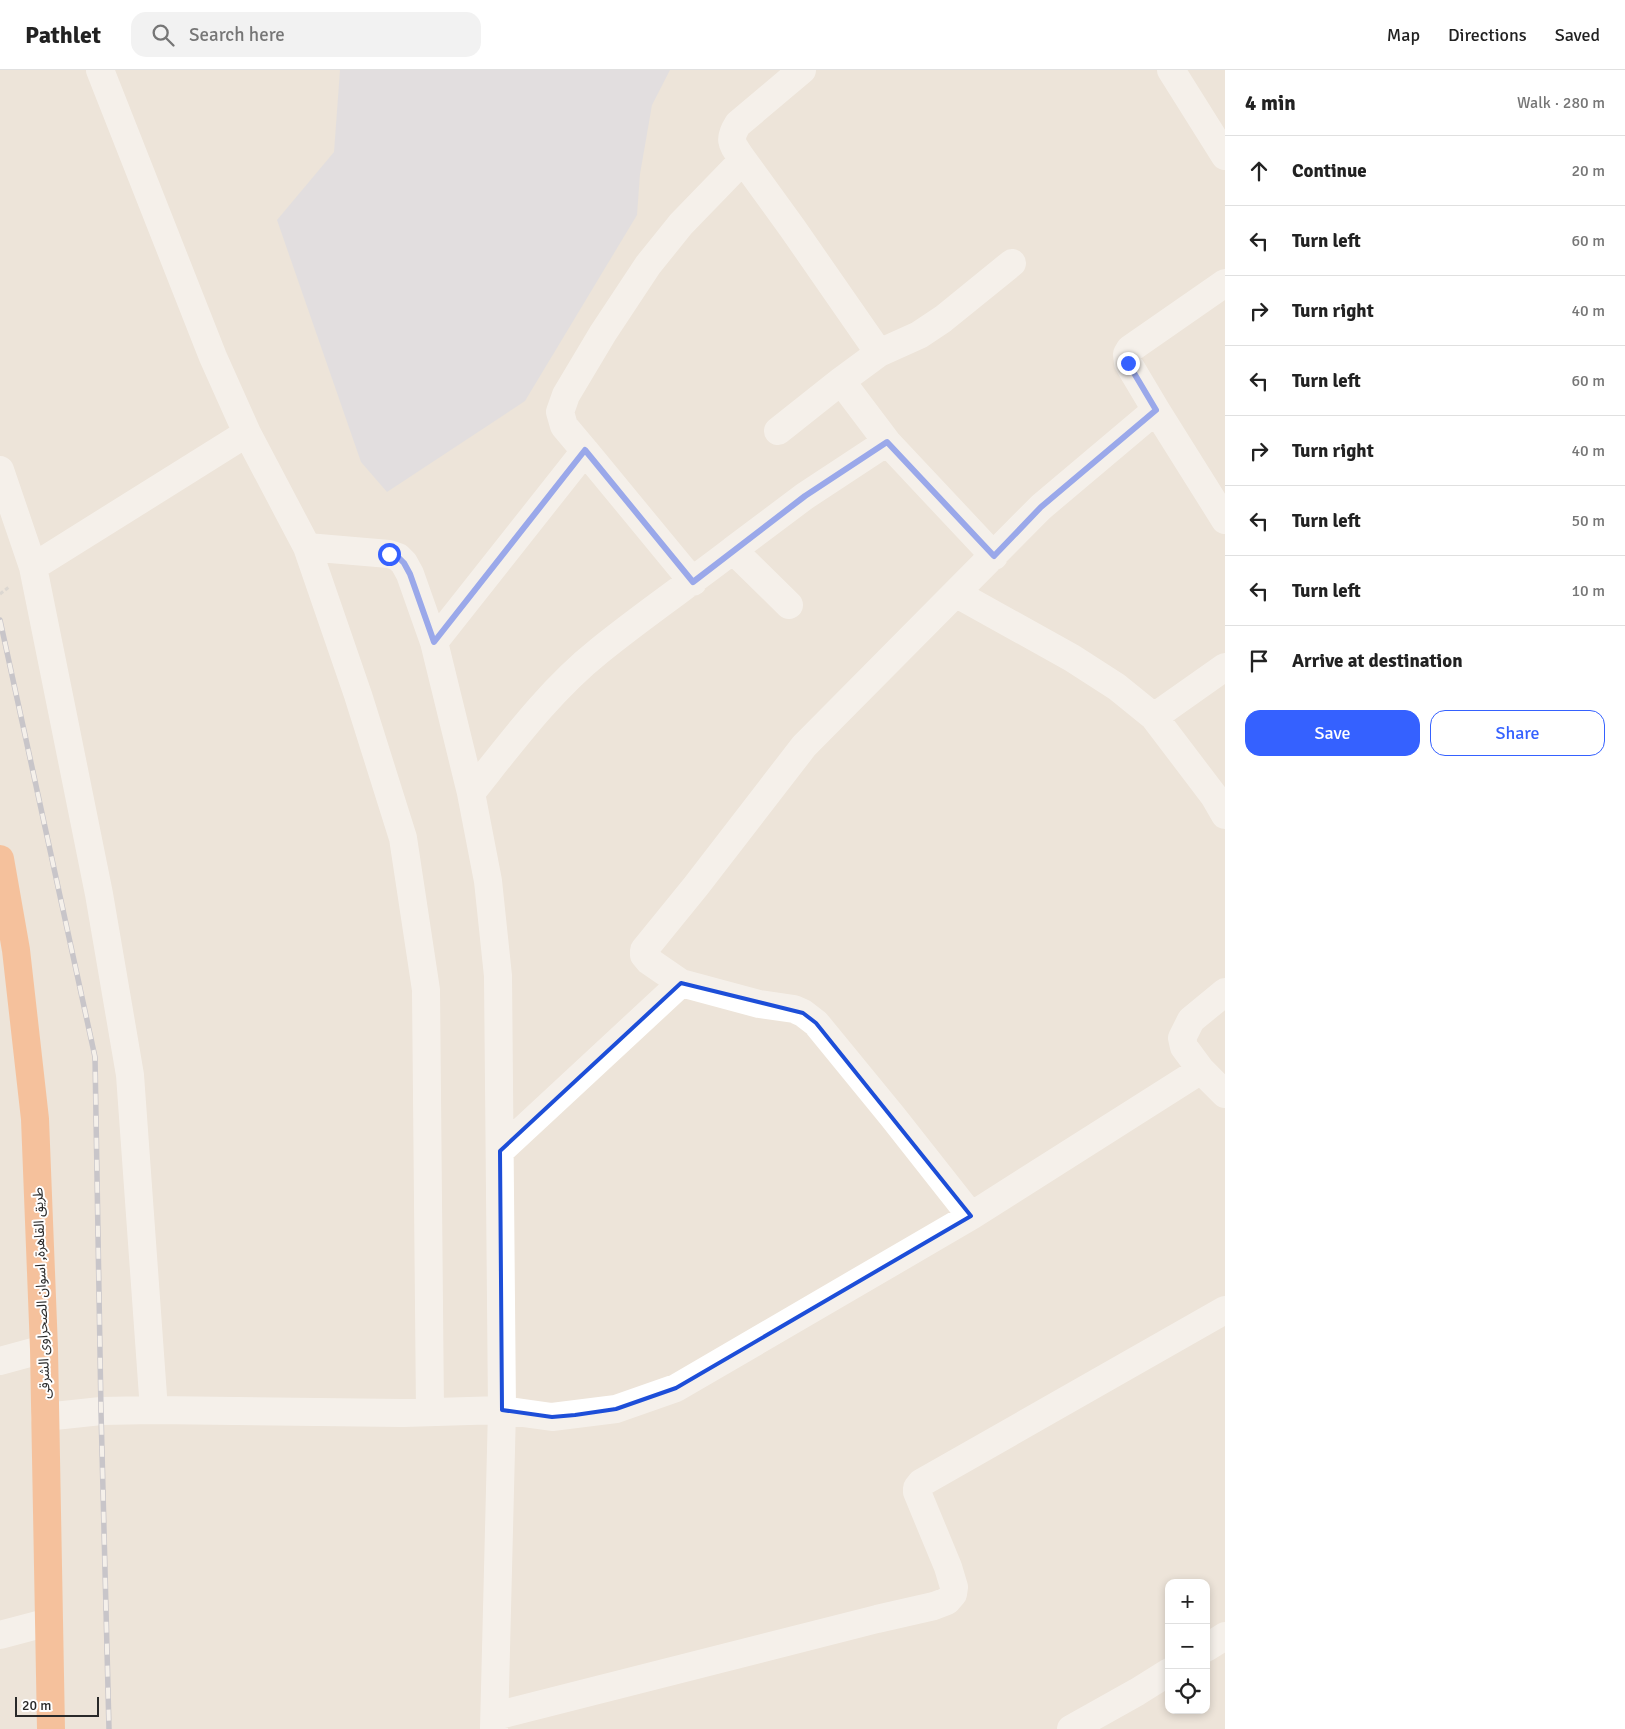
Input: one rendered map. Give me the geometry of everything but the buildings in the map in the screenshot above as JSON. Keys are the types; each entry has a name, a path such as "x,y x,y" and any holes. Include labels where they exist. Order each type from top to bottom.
{"highway":[{"name":"طريق القاهرة, اسوان الصحراوى الشرقى","path":"0,862 16,950 35,1119 44,1349 51,1729"}],"street":[{"path":"100,70 213,357 247,433 307,547 358,694 403,838 426,990 430,1412"},
{"path":"802,70 738,124 733,132 732,144 880,353"},
{"path":"1171,70 1225,156"},
{"path":"693,582 564,426 560,412 566,395 603,333 648,265 681,224 744,160"},
{"path":"778,431 880,353 919,335 943,319 1012,263"},
{"path":"1225,283 1130,349 1126,354 1128,363 1156,410 1225,520"},
{"path":"841,381 887,442 994,556"},
{"path":"971,1216 816,1023 803,1012 759,1004 681,983 648,961 644,955 644,950 804,746 957,594 1041,507 1156,410"},
{"path":"33,567 247,433"},
{"path":"471,793 530,718 598,651 693,582 805,496 887,442"},
{"path":"434,642 585,450"},
{"path":"0,470 33,567 99,894 130,1075 154,1410"},
{"path":"307,547 380,552 398,557 410,574 434,642 471,793 488,881 498,976 500,1151 502,1410 495,1722 947,1601 953,1594 954,1587 948,1567 917,1492 917,1488 921,1483 1225,1310"},
{"path":"733,550 789,605"},
{"path":"957,594 1072,658 1117,687 1154,717 1214,796 1225,816"},
{"path":"1154,717 1225,667"},
{"path":"500,1151 681,983"},
{"path":"1225,992 1191,1020 1184,1030 1182,1038 1184,1047 1201,1070 1225,1094"},
{"path":"45,1417 101,1411 154,1410 430,1412 502,1410 552,1417 616,1409 676,1388 971,1216 1201,1070"},
{"path":"0,1361 44,1349"},
{"path":"0,1635 49,1622"},
{"path":"1210,1645 1225,1636"},
{"path":"1071,1729 1165,1674"}],"highlighted area":[{"path":"681,983 803,1013 816,1023 971,1216 676,1388 616,1409 575,1415 552,1417 502,1410 500,1151"}],"shaded area":[{"path":"340,70 670,70 652,105 640,174 637,215 525,401 387,492 361,462 277,220 334,152"}],"railway":[{"path":"0,620 95,1057 109,1729"}],"route":[{"path":"389,554 398,557 410,574 434,642 585,450 693,582 805,496 887,442 994,556 1041,507 1156,410 1128,363"}]}
